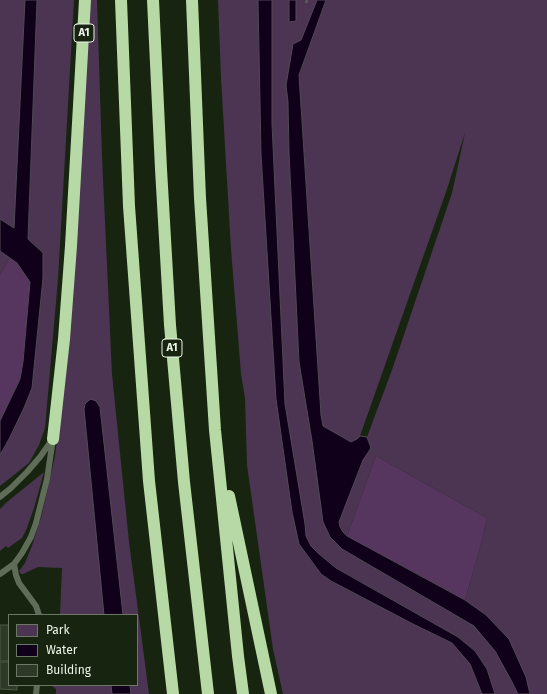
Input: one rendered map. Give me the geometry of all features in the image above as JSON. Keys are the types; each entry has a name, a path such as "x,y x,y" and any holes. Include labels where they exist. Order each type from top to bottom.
{"highway":[{"name":"A1","path":"53,439 64,339 71,246 85,0"},
{"path":"121,0 129,206 150,488 173,694"},
{"name":"A1","path":"154,0 161,177 170,325 184,482 208,694"},
{"path":"192,0 200,198 215,430 243,694"},
{"path":"215,430 271,694"}],"lane":[{"name":"A1","path":"0,497 27,472 53,439"},
{"name":"A1","path":"0,574 14,564 31,537 47,479 53,439"},
{"path":"14,564 19,583 36,606 38,614"}],"green space":[{"path":"0,0 25,0 14,229 0,219"},
{"path":"37,0 74,0 58,279 45,428 39,445 29,463 0,486 0,455 9,439 32,388 43,278 43,253 28,239"},
{"path":"90,0 97,0 102,157 112,374 129,542 149,694 56,694 56,689 52,686 138,686 138,614 60,614 62,568 38,567 23,574 19,571 25,563 42,514 55,456 63,391"},
{"path":"218,0 258,0 261,154 276,399 292,512 299,544 321,574 331,581 452,643 470,664 482,694 283,694 273,649 247,465 245,398 241,374 231,249"},
{"path":"272,0 289,0 289,21 296,21 296,0 317,0 286,85 288,102 289,152 299,362 312,441 342,549 474,626 495,651 518,694 495,694 487,669 475,651 458,637 336,568 311,546 306,536 285,404 272,124"},
{"path":"326,0 547,0 547,694 530,694 526,677 486,615 465,600 487,518 376,456 347,536 340,527 339,522 363,460 371,448 367,437 392,370 452,193 465,133 446,192 360,436 351,442 323,426 321,415 299,75"},
{"path":"0,251 10,257 0,275"},
{"path":"44,472 34,508 22,538 8,548 6,546 0,551 0,509"}],"shaded area":[{"path":"10,257 17,263 30,282 23,362 20,379 0,421 0,275"},
{"path":"376,456 487,518 465,600 347,536"}],"water":[{"path":"25,0 37,0 28,239 43,253 43,278 32,388 24,408 0,455 0,421 20,379 23,362 30,282 17,263 0,251 0,219 14,228"},
{"path":"258,0 272,0 272,124 285,404 306,536 311,546 336,568 458,637 475,651 487,669 495,694 482,694 470,664 452,643 331,581 321,574 299,544 292,512 276,399 261,154"},
{"path":"289,0 296,0 296,21 289,22"},
{"path":"317,0 326,0 299,75 321,415 323,426 351,442 360,436 367,437 371,448 363,460 339,522 340,527 347,536 465,600 486,615 509,639 526,677 530,694 518,694 495,651 474,626 342,549 330,537 323,522 299,362 288,102 286,85 293,44 301,40"},
{"path":"91,399 96,401 100,407 123,614 104,614 84,409 85,404"},
{"path":"111,686 130,686 131,694 112,694"}],"building":[{"path":"0,625 8,625 8,661 0,661"},
{"path":"0,662 8,662 8,686 17,686 17,690 0,689"}]}
